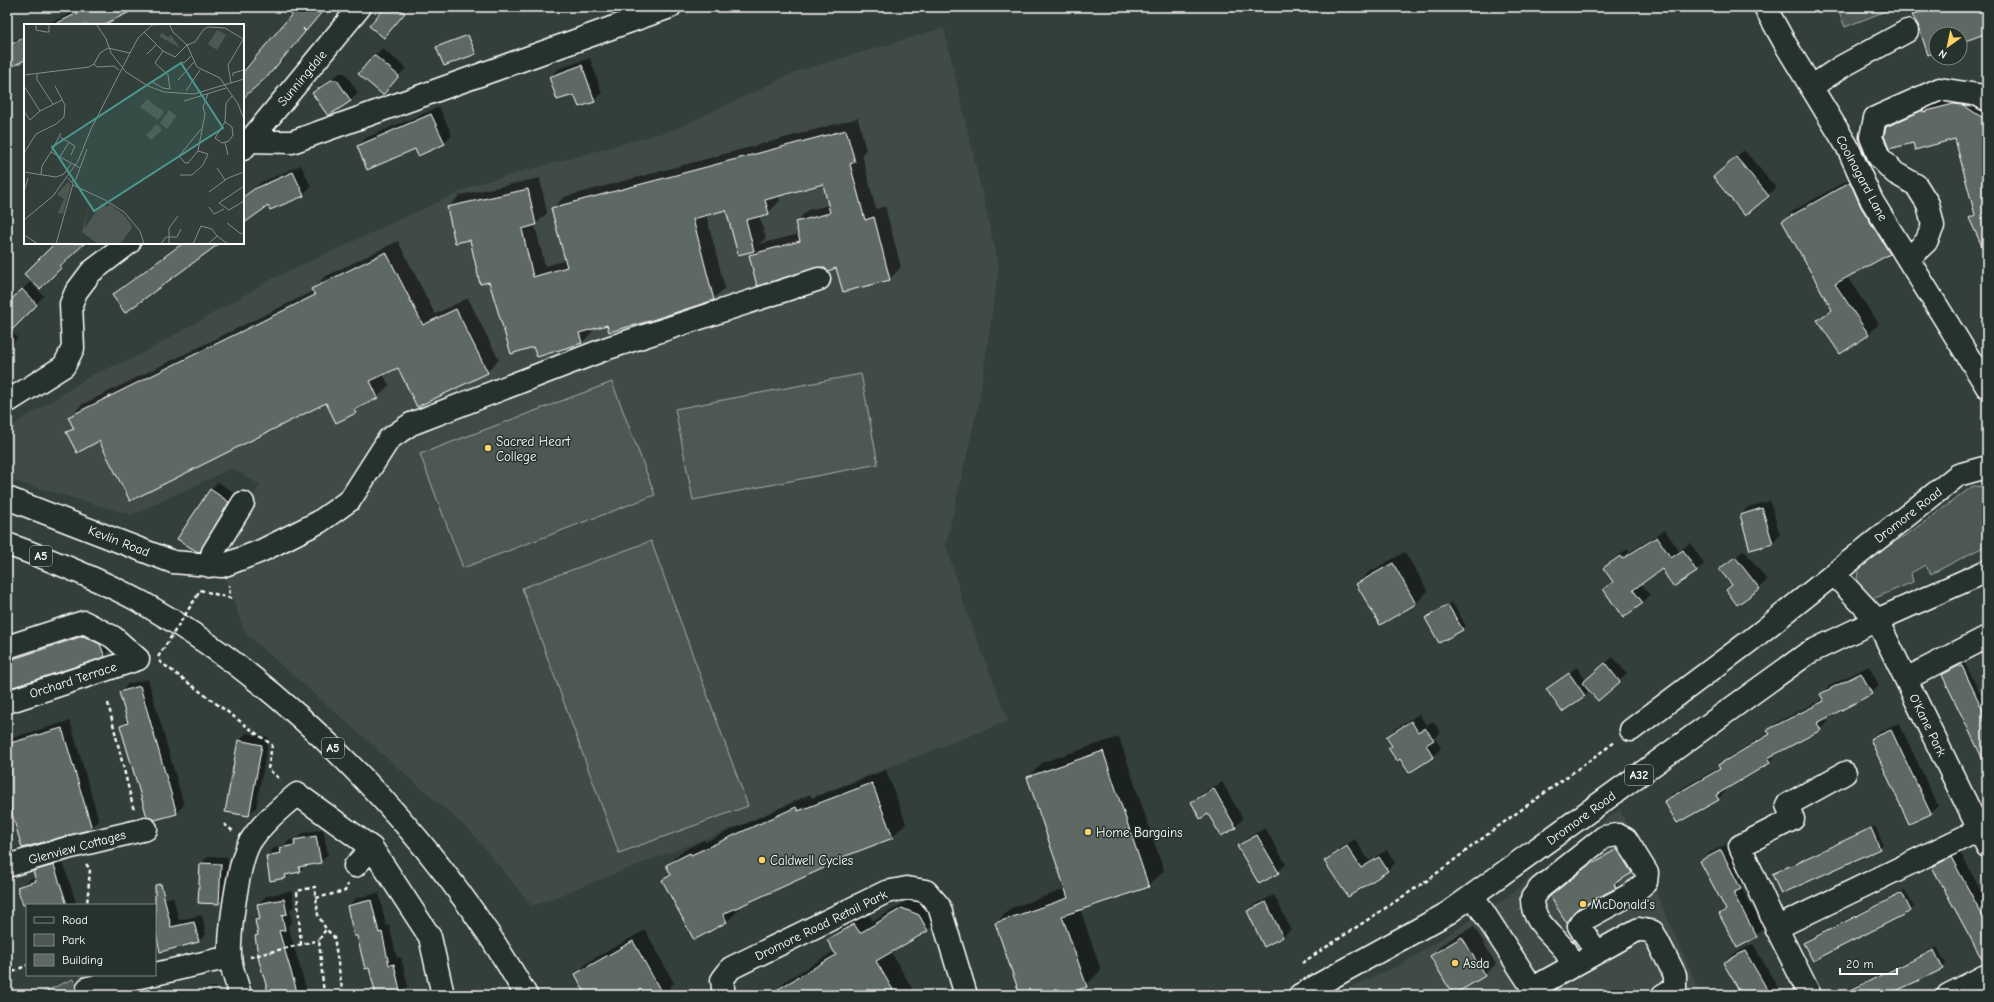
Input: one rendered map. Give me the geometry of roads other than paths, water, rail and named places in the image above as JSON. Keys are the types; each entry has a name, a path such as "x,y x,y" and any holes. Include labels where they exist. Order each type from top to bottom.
{"main road":[{"name":"Sunningdale","path":"246,145 360,7"},
{"path":"246,145 292,142 670,7"},
{"name":"Coolnagard Lane","path":"1766,7 1811,87 1847,146 1872,201 1987,387"},
{"path":"1811,87 1841,67 1907,31"},
{"path":"1908,258 1926,242 1933,226 1930,211 1928,204 1916,185 1895,173 1879,157 1871,137 1875,118 1940,89 1978,95 1987,100"},
{"path":"7,402 64,366 73,348 71,304 76,292 91,272 128,244"},
{"name":"Kevlin Road","path":"7,498 173,562 222,566 261,551 319,522 350,500 389,439 411,424 608,348 819,279"},
{"name":"Dromore Road","path":"1631,730 1751,640 1958,475 1987,467"},
{"path":"209,566 213,552 243,503"},
{"name":"A5","path":"7,544 76,569 143,603 215,648 269,690 331,746 382,799 472,909 526,995"},
{"name":"Dromore Road","path":"1300,995 1448,913 1808,653 1987,571"},
{"path":"1834,574 1878,620"},
{"name":"O'Kane Park","path":"1776,928 1983,838 1878,620"},
{"name":"Orchard Terrace","path":"7,647 84,622 113,637 147,659 7,702"},
{"path":"1906,679 1987,637"},
{"path":"1810,995 1776,928 1740,846 1793,819 1786,805 1845,774"},
{"path":"240,995 230,957 233,914 240,868 250,843 267,820 297,794 372,848 430,937 443,995"},
{"name":"Glenview Cottages","path":"7,866 71,847 142,830"},
{"path":"1573,966 1565,950 1538,920 1531,908 1532,898 1540,888 1604,837 1618,835 1626,839 1646,873 1646,882 1633,892 1583,920 1579,926 1597,952"},
{"path":"355,866 372,848"},
{"name":"Dromore Road Retail Park","path":"724,995 722,980 731,968 886,892 907,888 926,891 939,906 966,995"},
{"path":"1473,896 1535,992 1573,966 1639,929 1653,932 1675,975 1675,988 1663,995"},
{"path":"156,974 230,957"},
{"path":"1948,995 1987,975"},
{"path":"84,983 141,976"}],"place":[{"name":"Sacred Heart College","path":"488,448"},
{"name":"Home Bargains","path":"1088,832"},
{"name":"Caldwell Cycles","path":"762,860"},
{"name":"McDonald's","path":"1583,904"},
{"name":"Asda","path":"1455,963"}]}
